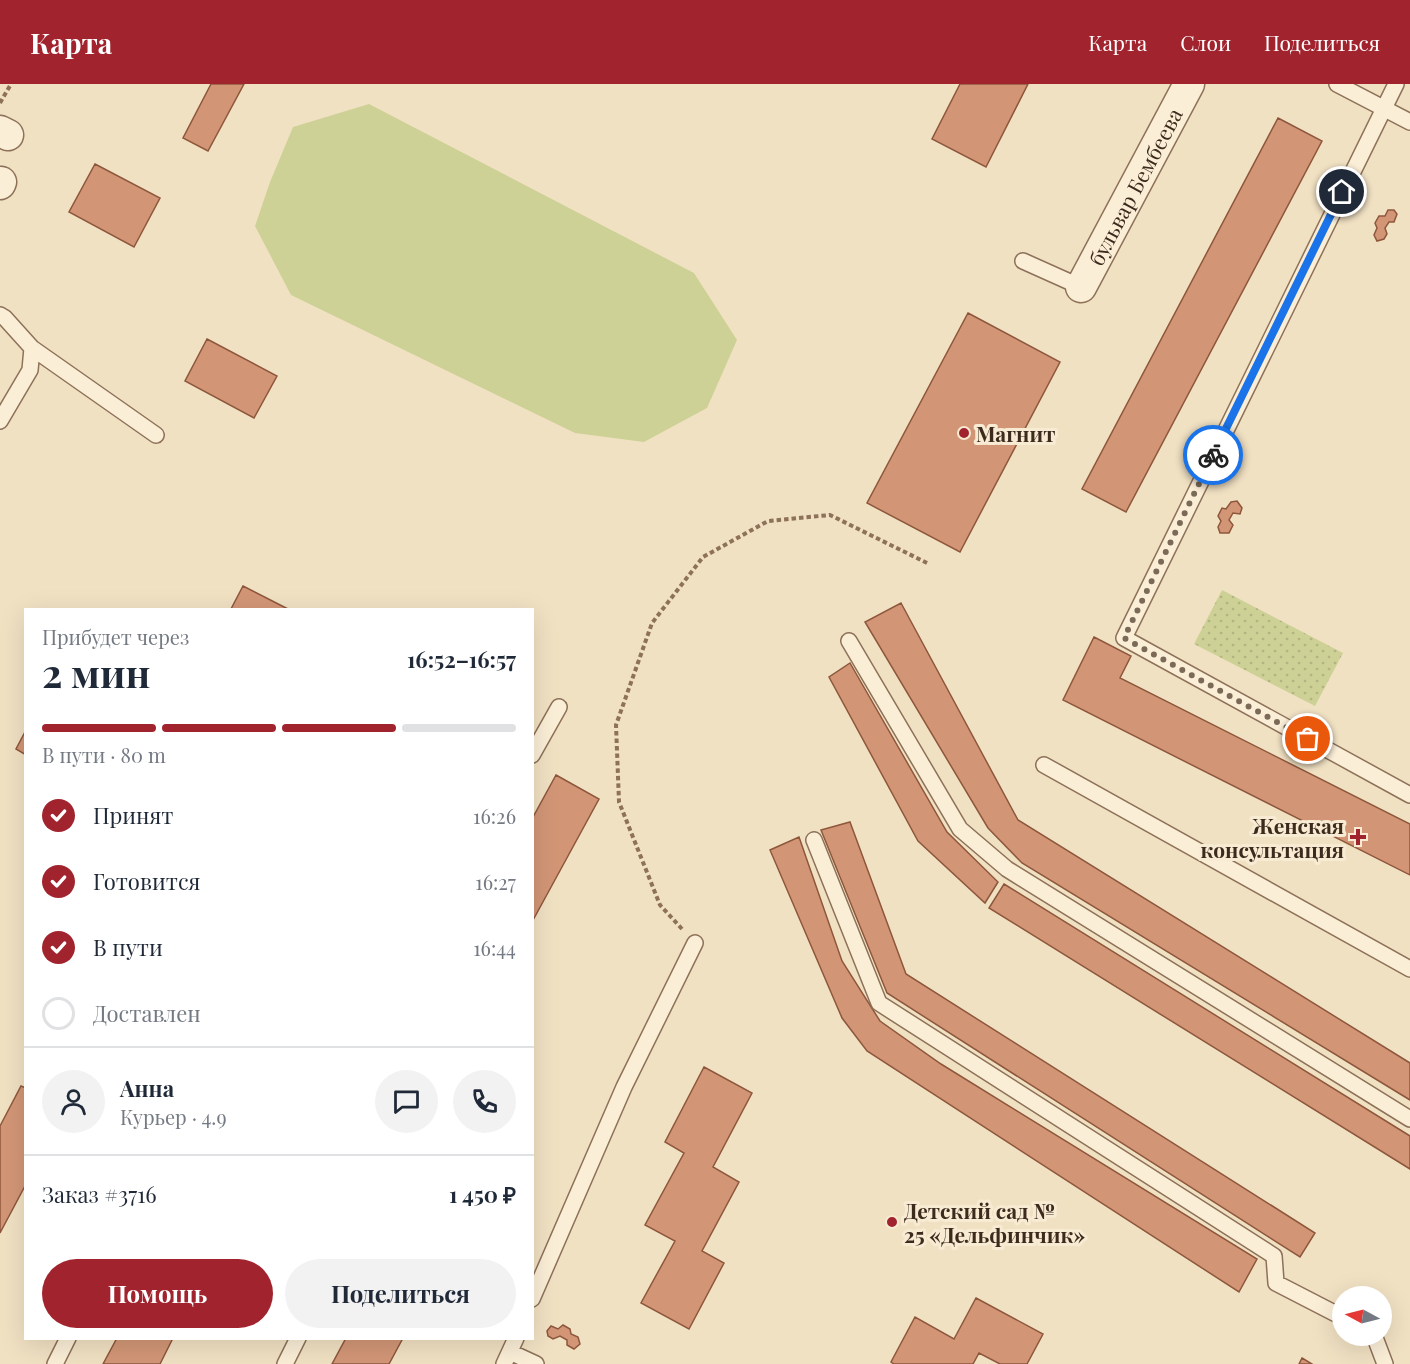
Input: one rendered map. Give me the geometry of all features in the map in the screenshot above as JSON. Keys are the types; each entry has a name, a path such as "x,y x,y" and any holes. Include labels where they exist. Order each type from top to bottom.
{"street":[{"name":"бульвар Бембеева","path":"1081,288 1189,84"}],"lane":[{"path":"1337,84 1410,122"},
{"path":"1396,84 1124,638 1410,795"},
{"path":"1023,261 1081,288"},
{"path":"0,315 6,318 32,348 156,435"},
{"path":"0,421 30,370 32,348"},
{"path":"849,640 960,829 1007,869 1410,1119"},
{"path":"534,751 559,707"},
{"path":"1044,765 1410,969"},
{"path":"814,840 879,1003 1274,1256 1276,1283 1332,1312"},
{"path":"534,1294 624,1087 695,943"},
{"path":"55,1364 67,1340"},
{"path":"285,1364 297,1340"},
{"path":"1378,1346 1385,1364"},
{"path":"510,1351 536,1364"}],"path":[{"path":"0,104 11,84"},
{"path":"695,943 660,905 619,802 616,725 652,623 703,557 768,522 830,515 927,563"}],"green space":[{"path":"369,104 694,273 737,340 707,408 644,442 575,433 291,295 255,226 270,182 293,127"},
{"path":"1222,590 1343,653 1315,706 1194,644"}],"building":[{"path":"211,84 244,84 208,151 183,138"},
{"path":"960,84 1028,84 986,167 932,139"},
{"path":"1278,118 1322,141 1126,512 1082,489"},
{"path":"95,164 160,198 134,247 69,212"},
{"path":"1388,210 1394,210 1397,214 1394,222 1389,222 1385,228 1387,234 1384,239 1377,241 1374,235 1377,228 1375,223 1379,216 1385,216"},
{"name":"Магнит","path":"968,313 1060,362 960,552 867,503"},
{"path":"207,339 277,376 254,418 185,381"},
{"path":"1237,501 1242,508 1240,514 1233,513 1229,520 1233,525 1229,533 1220,533 1218,527 1221,521 1218,516 1222,508 1226,509 1231,502"},
{"path":"243,586 286,608 232,608"},
{"path":"901,603 1018,820 1410,1063 1410,1100 1022,863 988,828 865,622"},
{"path":"1094,637 1131,656 1120,678 1410,824 1410,875 1063,700"},
{"path":"850,663 947,832 998,882 985,903 918,841 829,677"},
{"path":"24,734 24,754 16,749"},
{"path":"556,775 599,799 534,918 534,815"},
{"path":"850,822 906,974 1315,1233 1300,1257 887,993 821,830"},
{"path":"799,837 842,961 880,1021 941,1064 1257,1259 1239,1292 867,1051 842,1018 770,850"},
{"path":"1004,884 1410,1136 1410,1169 989,908"},
{"path":"704,1067 752,1093 713,1167 739,1182 702,1251 724,1263 689,1329 641,1303 675,1241 645,1225 684,1153 665,1142"},
{"path":"21,1086 24,1087 24,1188 0,1233 0,1126"},
{"path":"976,1298 1043,1334 1027,1364 1000,1364 979,1353 973,1364 894,1364 891,1362 915,1317 954,1339"},
{"path":"563,1325 570,1329 571,1334 578,1337 580,1344 574,1349 567,1345 567,1340 560,1336 553,1339 548,1336 547,1331 551,1326 558,1329"},
{"path":"116,1340 172,1340 160,1364 103,1364"},
{"path":"345,1340 402,1340 389,1364 332,1364"},
{"path":"1302,1358 1312,1364 1299,1364"}],"way so far":[{"path":"1213,455 1124,638 1308,739"}],"place":[{"name":"Магнит","path":"964,433"},
{"name":"Женская консультация","path":"1358,837"},
{"name":"Детский сад № 25 «Дельфинчик»","path":"892,1222"}],"route":[{"path":"1213,455 1342,192"}]}
